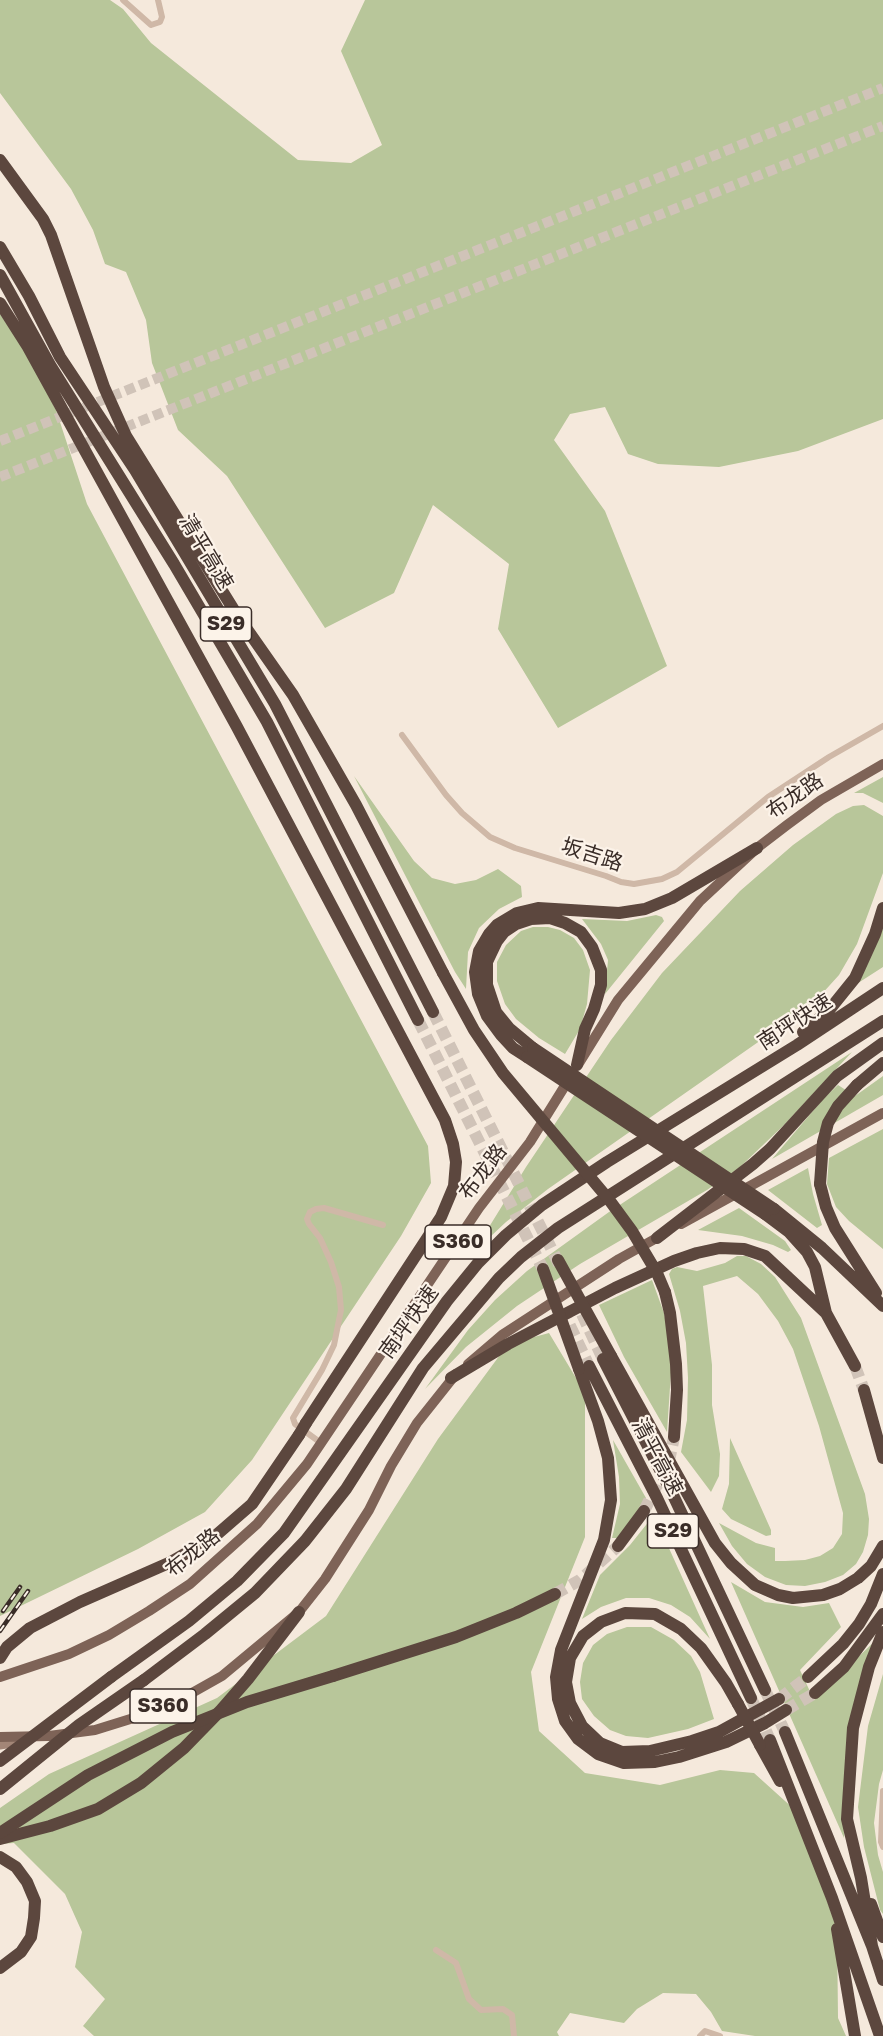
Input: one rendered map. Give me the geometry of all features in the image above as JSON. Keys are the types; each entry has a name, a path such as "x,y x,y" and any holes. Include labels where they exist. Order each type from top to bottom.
{"highway":[{"path":"0,160 47,226 104,387 126,436 237,615 293,694 356,805 474,1030 503,1073 633,1231 657,1273 673,1332 677,1390 674,1437"},
{"name":"清平高速","path":"0,247 29,296 60,357 135,470 275,704 433,1012"},
{"name":"清平高速","path":"0,275 50,365 174,564 267,722 418,1020"},
{"path":"0,303 28,347 237,727 445,1119 456,1162 454,1186 441,1217 252,1504 214,1537 171,1562 80,1602 30,1628 8,1647 0,1658"},
{"path":"530,1052 513,1048 501,1035 487,1016 478,994 475,972 479,951 497,925 506,918 538,908 619,913 645,909 672,898 757,848"},
{"path":"753,1072 807,1030 844,994 855,978 865,956 883,908"},
{"path":"577,1065 585,1029 601,984 601,970 592,947 581,932 550,918 531,919 516,924 504,932 497,941 487,962 488,985 496,1012 530,1052 822,1248 883,1305"},
{"name":"南坪快速","path":"0,1761 189,1621 237,1581 284,1533 447,1301 478,1263 506,1235 542,1205 607,1162 883,988"},
{"name":"南坪快速","path":"0,1789 79,1725 144,1680 255,1593 305,1541 346,1489 423,1368 499,1278 521,1257 558,1228 883,1021"},
{"path":"657,1238 753,1164 770,1149 837,1076 883,1044"},
{"path":"883,1063 856,1085 838,1106 828,1123 823,1142 820,1184 835,1228 883,1305"},
{"path":"770,1211 807,1252 815,1267 826,1313 855,1366"},
{"path":"451,1378 508,1344 615,1288 674,1261 720,1248 744,1249 765,1256 826,1313"},
{"path":"558,1260 607,1358 715,1543 731,1563 755,1585 778,1595 793,1598 823,1594 858,1578 871,1566 883,1546"},
{"path":"543,1269 584,1367 608,1458 611,1500 604,1540 561,1650 556,1677 558,1699 565,1721 578,1739 598,1754 624,1763 655,1762 726,1742 786,1710"},
{"name":"清平高速","path":"607,1358 765,1690"},
{"name":"清平高速","path":"584,1367 657,1498 751,1698"},
{"path":"864,1390 883,1458"},
{"path":"618,1546 644,1511"},
{"path":"808,1677 843,1644 859,1624 871,1604 883,1574"},
{"path":"0,1833 88,1775 172,1732 247,1702 456,1637 516,1613 555,1594"},
{"path":"0,1839 51,1826 98,1809 141,1783 184,1748 221,1710 248,1679 299,1612"},
{"path":"779,1699 719,1732 650,1751 622,1752 600,1743 582,1726 570,1703 567,1682 570,1658 583,1636 601,1622 625,1614 655,1614 681,1629 701,1648 726,1683 738,1704 765,1742 811,1843 880,2036"},
{"path":"815,1693 844,1667 883,1614"},
{"path":"873,1946 861,1878 847,1819 853,1728 869,1667 883,1632"},
{"path":"784,1732 873,1946 883,1980"},
{"path":"0,1857 16,1867 27,1882 34,1901 31,1937 21,1952 0,1968"},
{"path":"861,1878 883,1937"},
{"path":"832,1898 855,2036"}],"main road":[{"name":"布龙路","path":"0,1677 69,1654 109,1635 150,1611 190,1584 257,1524 281,1498 321,1443 479,1208 530,1142 618,1000 663,944 700,901 757,848 821,800 883,764"},
{"path":"856,1085 883,1069"},
{"name":"S360","path":"0,1737 49,1736 95,1730 140,1716 183,1698 222,1676 299,1612 325,1579 369,1510 391,1466 417,1423 451,1378 502,1335 619,1258 883,1113"},
{"path":"0,1745 49,1736"}],"street":[{"path":"123,0 151,25 160,21 162,17 158,0"},
{"name":"坂吉路","path":"402,735 446,795 462,813 490,837 515,848 621,882 634,884 662,879 677,872 768,797 829,757 883,726"},
{"path":"321,1443 294,1424 292,1418 322,1370 334,1345 341,1310 339,1287 331,1262 320,1238 307,1219 310,1212 324,1208 383,1225"},
{"path":"883,1791 881,1842 883,1847"},
{"path":"436,1950 456,1963 470,1999 481,2010 503,2009 512,2015 514,2036"},
{"path":"700,2036 705,2031 720,2036"}],"green space":[{"path":"0,0 110,0 123,9 151,43 298,160 351,163 382,145 341,51 365,0 883,0 883,419 798,451 719,467 658,464 628,454 605,407 570,414 554,440 605,511 667,666 558,728 498,629 509,564 433,505 394,593 325,628 227,476 178,430 152,363 146,320 126,272 105,264 93,230 71,189 0,93"},
{"path":"0,314 25,351 56,410 87,504 428,1146 431,1183 401,1236 252,1460 205,1512 138,1549 0,1616"},
{"path":"354,776 414,861 432,878 455,884 476,880 498,869 521,886 522,897 499,909 479,928 468,952 466,989 455,972"},
{"path":"883,777 883,803 863,793 854,793"},
{"path":"864,805 883,816 883,873 857,944 839,975 820,996 794,1017 548,1189 506,1222 473,1253 526,1167 611,1040 662,973 740,891 793,845 836,814 853,806"},
{"path":"656,915 662,917 664,921 605,994 608,960 601,944 582,919 627,921"},
{"path":"883,925 883,967 855,985"},
{"path":"533,927 560,930 574,938 583,950 590,970 587,1004 580,1029 565,1054 539,1038 516,1019 505,1004 497,981 497,962 506,945 521,931"},
{"path":"852,1052 785,1124 739,1168 707,1190 580,1264 517,1306 466,1347 425,1389 468,1330 495,1300 527,1271 609,1212"},
{"path":"883,1076 883,1095 772,1159 838,1085 855,1096"},
{"path":"883,1129 883,1249 836,1207 827,1184 829,1158"},
{"path":"808,1168 822,1225 817,1228 768,1190"},
{"path":"739,1208 785,1241 791,1250 788,1252 742,1236 698,1230"},
{"path":"737,1256 746,1256 761,1264 775,1277 801,1318 865,1494 869,1519 868,1535 863,1552 856,1564 843,1575 825,1582 805,1586 786,1585 765,1577 747,1564 732,1546 719,1523 756,1543 775,1548 775,1561 805,1560 820,1556 833,1548 842,1534 843,1513 819,1426 793,1349 778,1321 758,1294 737,1276 703,1286 712,1365 712,1405 720,1454 719,1476 711,1492 681,1452 687,1420 686,1343 680,1311 669,1274 677,1267 697,1271 725,1263"},
{"path":"652,1280 664,1313 669,1340 671,1372 667,1432 624,1357 599,1305"},
{"path":"549,1333 585,1393 585,1537 531,1672 539,1731 585,1773 660,1785 720,1770 754,1773 795,1810 837,1929 838,2018 846,2036 755,2036 722,2031 711,2012 696,1994 663,1993 637,2009 624,2023 570,2013 557,2032 559,2036 94,2036 83,2026 105,1999 75,1967 82,1932 65,1894 14,1843 0,1844 0,1808 49,1774 217,1698 326,1616 438,1439 508,1344"},
{"path":"730,1438 771,1530 771,1535 766,1536 731,1519 722,1509 729,1484"},
{"path":"613,1440 646,1498 619,1538 612,1538 620,1504 619,1477"},
{"path":"654,1515 710,1639 690,1617 671,1605 649,1598 626,1598 601,1607 582,1619 600,1575 630,1545"},
{"path":"731,1582 765,1602 803,1607 829,1603 841,1627 800,1670 814,1700 882,1634 851,1753 844,1838"},
{"path":"627,1627 651,1627 674,1640 691,1656 700,1672 714,1719 688,1729 648,1738 626,1736 610,1730 594,1716 582,1699 580,1682 583,1663 593,1645 607,1634"},
{"path":"883,1674 883,1770 874,1823 878,1855 883,1872 883,1914 864,1847 858,1807 868,1726"}],"tunnel":[{"path":"0,441 883,88"},
{"path":"0,477 883,126"},
{"path":"433,1012 561,1268"},
{"path":"418,1020 547,1277"},
{"path":"562,1309 589,1366"},
{"path":"582,1314 603,1359"},
{"path":"855,1366 864,1390"},
{"path":"644,1511 669,1461 674,1437"},
{"path":"555,1594 580,1580 618,1546"},
{"path":"779,1699 808,1677"},
{"path":"765,1690 785,1732"},
{"path":"786,1710 815,1693"},
{"path":"751,1698 770,1740"}],"railway":[{"path":"3,1611 20,1587"},
{"path":"0,1631 28,1591"}]}
